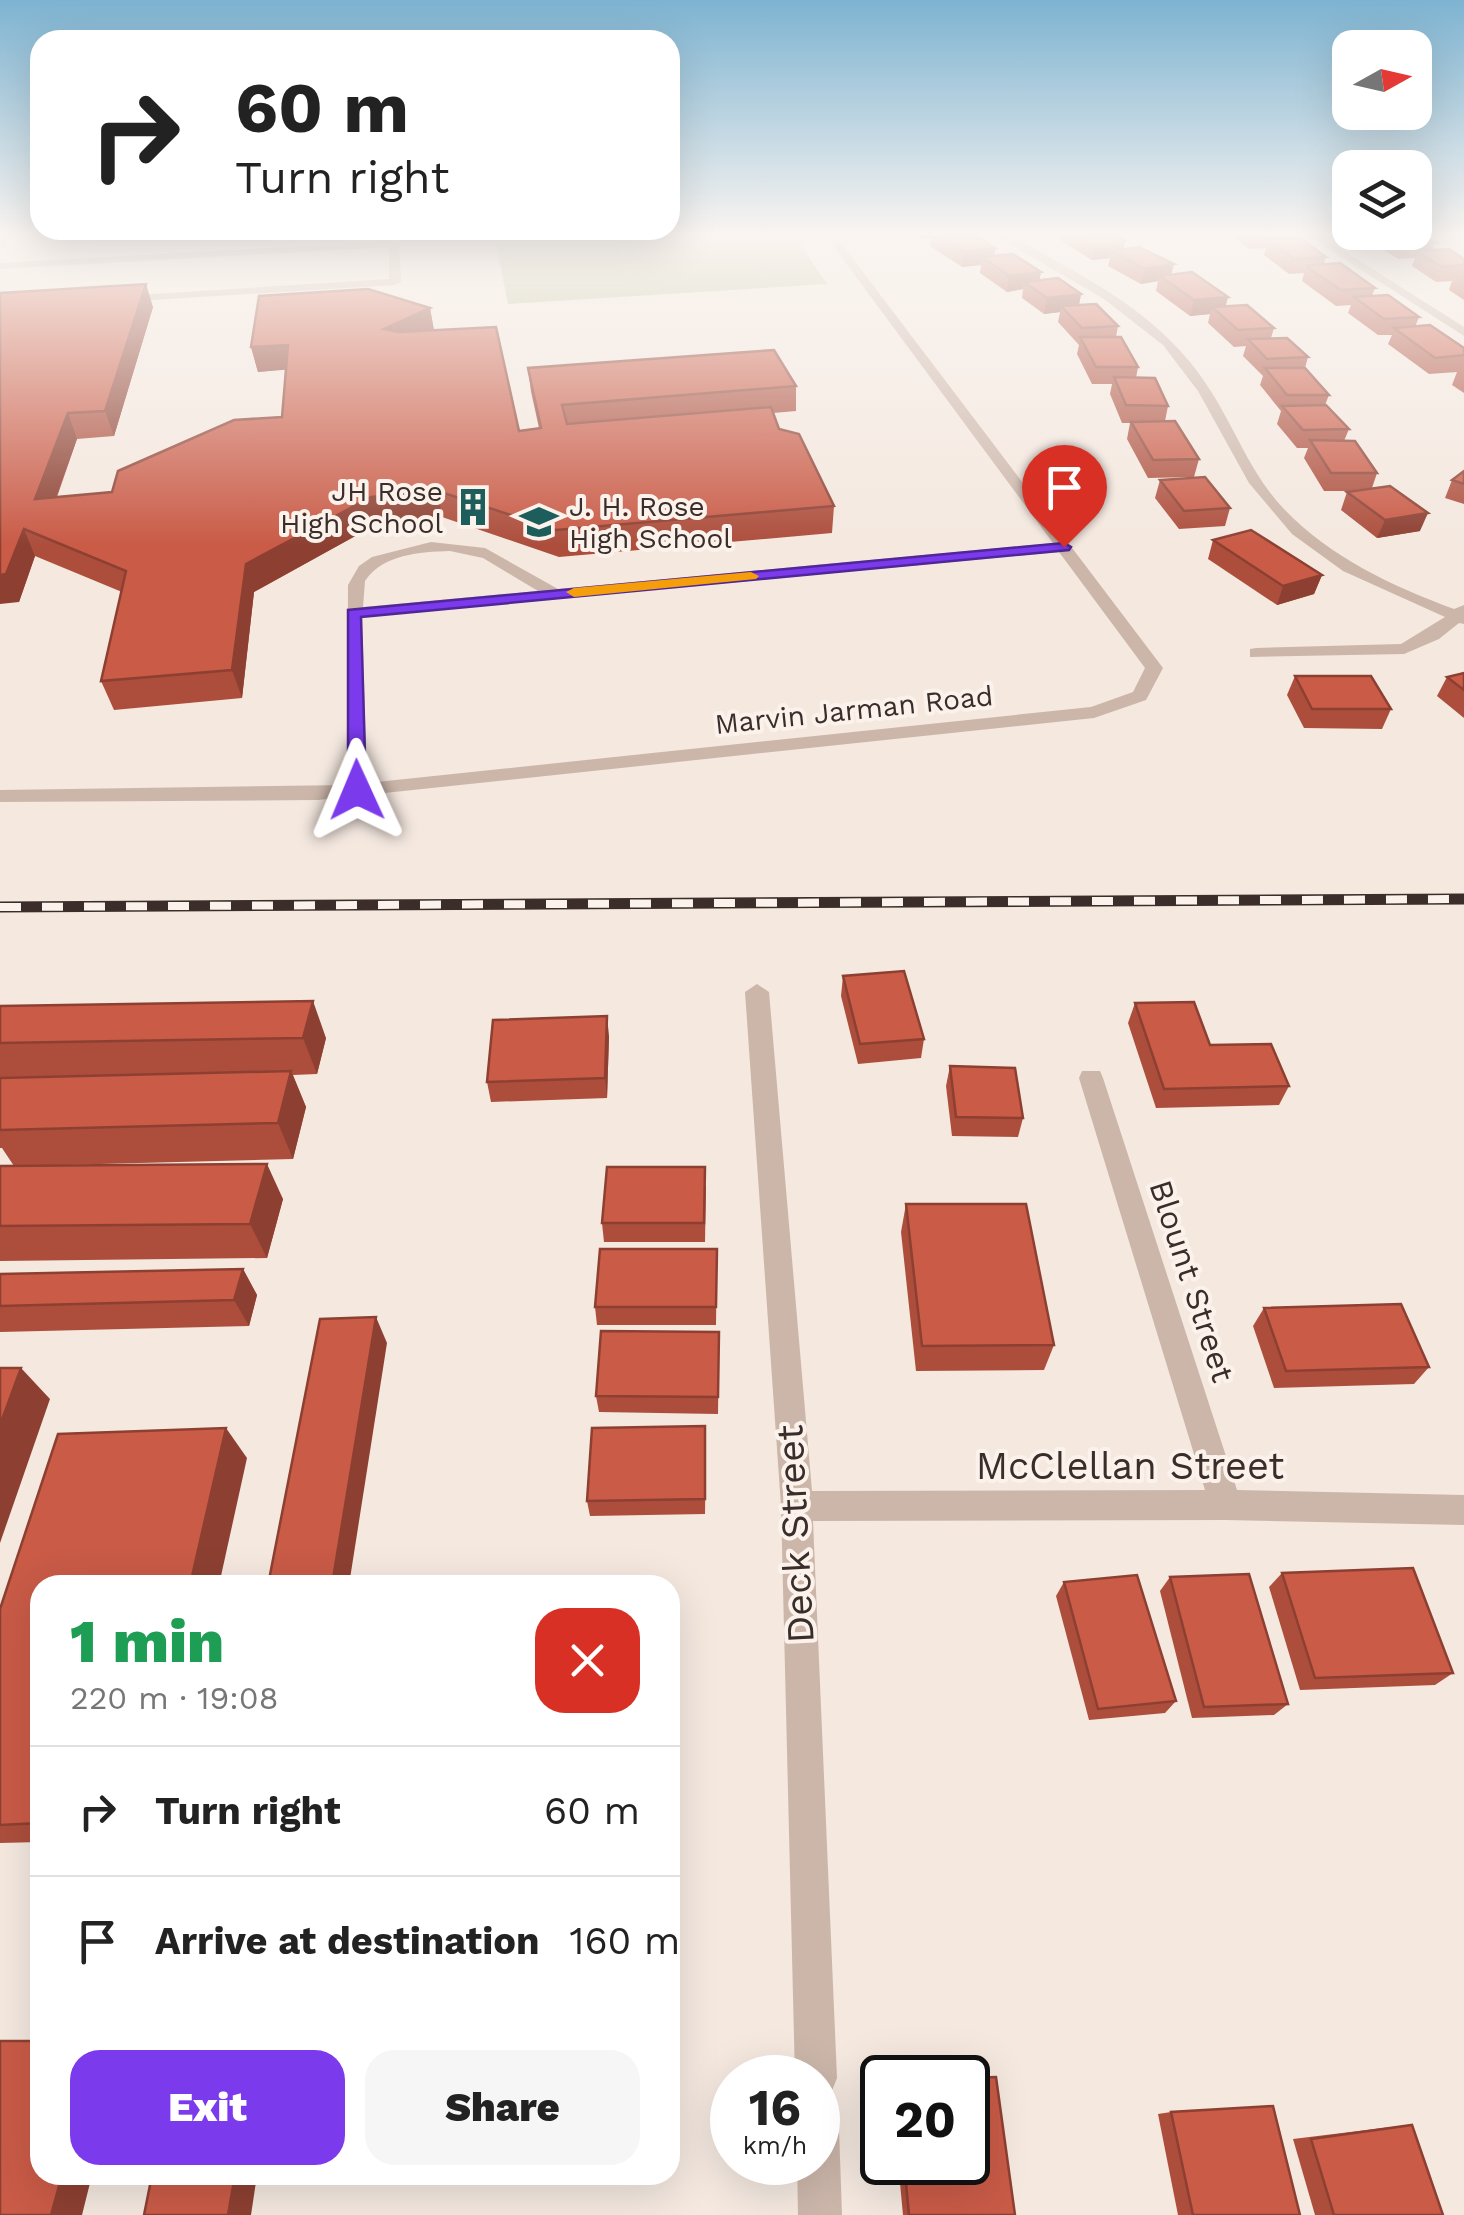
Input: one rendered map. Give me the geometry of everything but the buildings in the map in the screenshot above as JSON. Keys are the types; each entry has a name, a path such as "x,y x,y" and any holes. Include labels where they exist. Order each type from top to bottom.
{"street":[{"name":"Marvin Jarman Road","path":"0,796 318,794 1094,712 1140,696 1154,668 908,338"},
{"path":"1162,338 1189,368 1259,488 1295,529 1322,550 1386,587 1462,615"},
{"path":"354,613 1064,547"},
{"path":"357,790 354,613 358,579 365,571 389,555 416,548 477,550 554,594"},
{"path":"1256,653 1404,649 1462,615"},
{"name":"Deck Street","path":"758,992 796,1506 815,2055"},
{"name":"Blount Street","path":"1091,1078 1226,1505"},
{"name":"McClellan Street","path":"796,1506 1226,1505 1464,1510"},
{"path":"819,2185 820,2215"}],"railway":[{"path":"0,907 1464,899"}],"slow traffic":[{"path":"574,592 751,576"}],"place":[{"name":"JH Rose High School","path":"473,507"},
{"name":"J. H. Rose High School","path":"539,522"}],"route":[{"path":"357,790 354,613 1064,547"}]}
